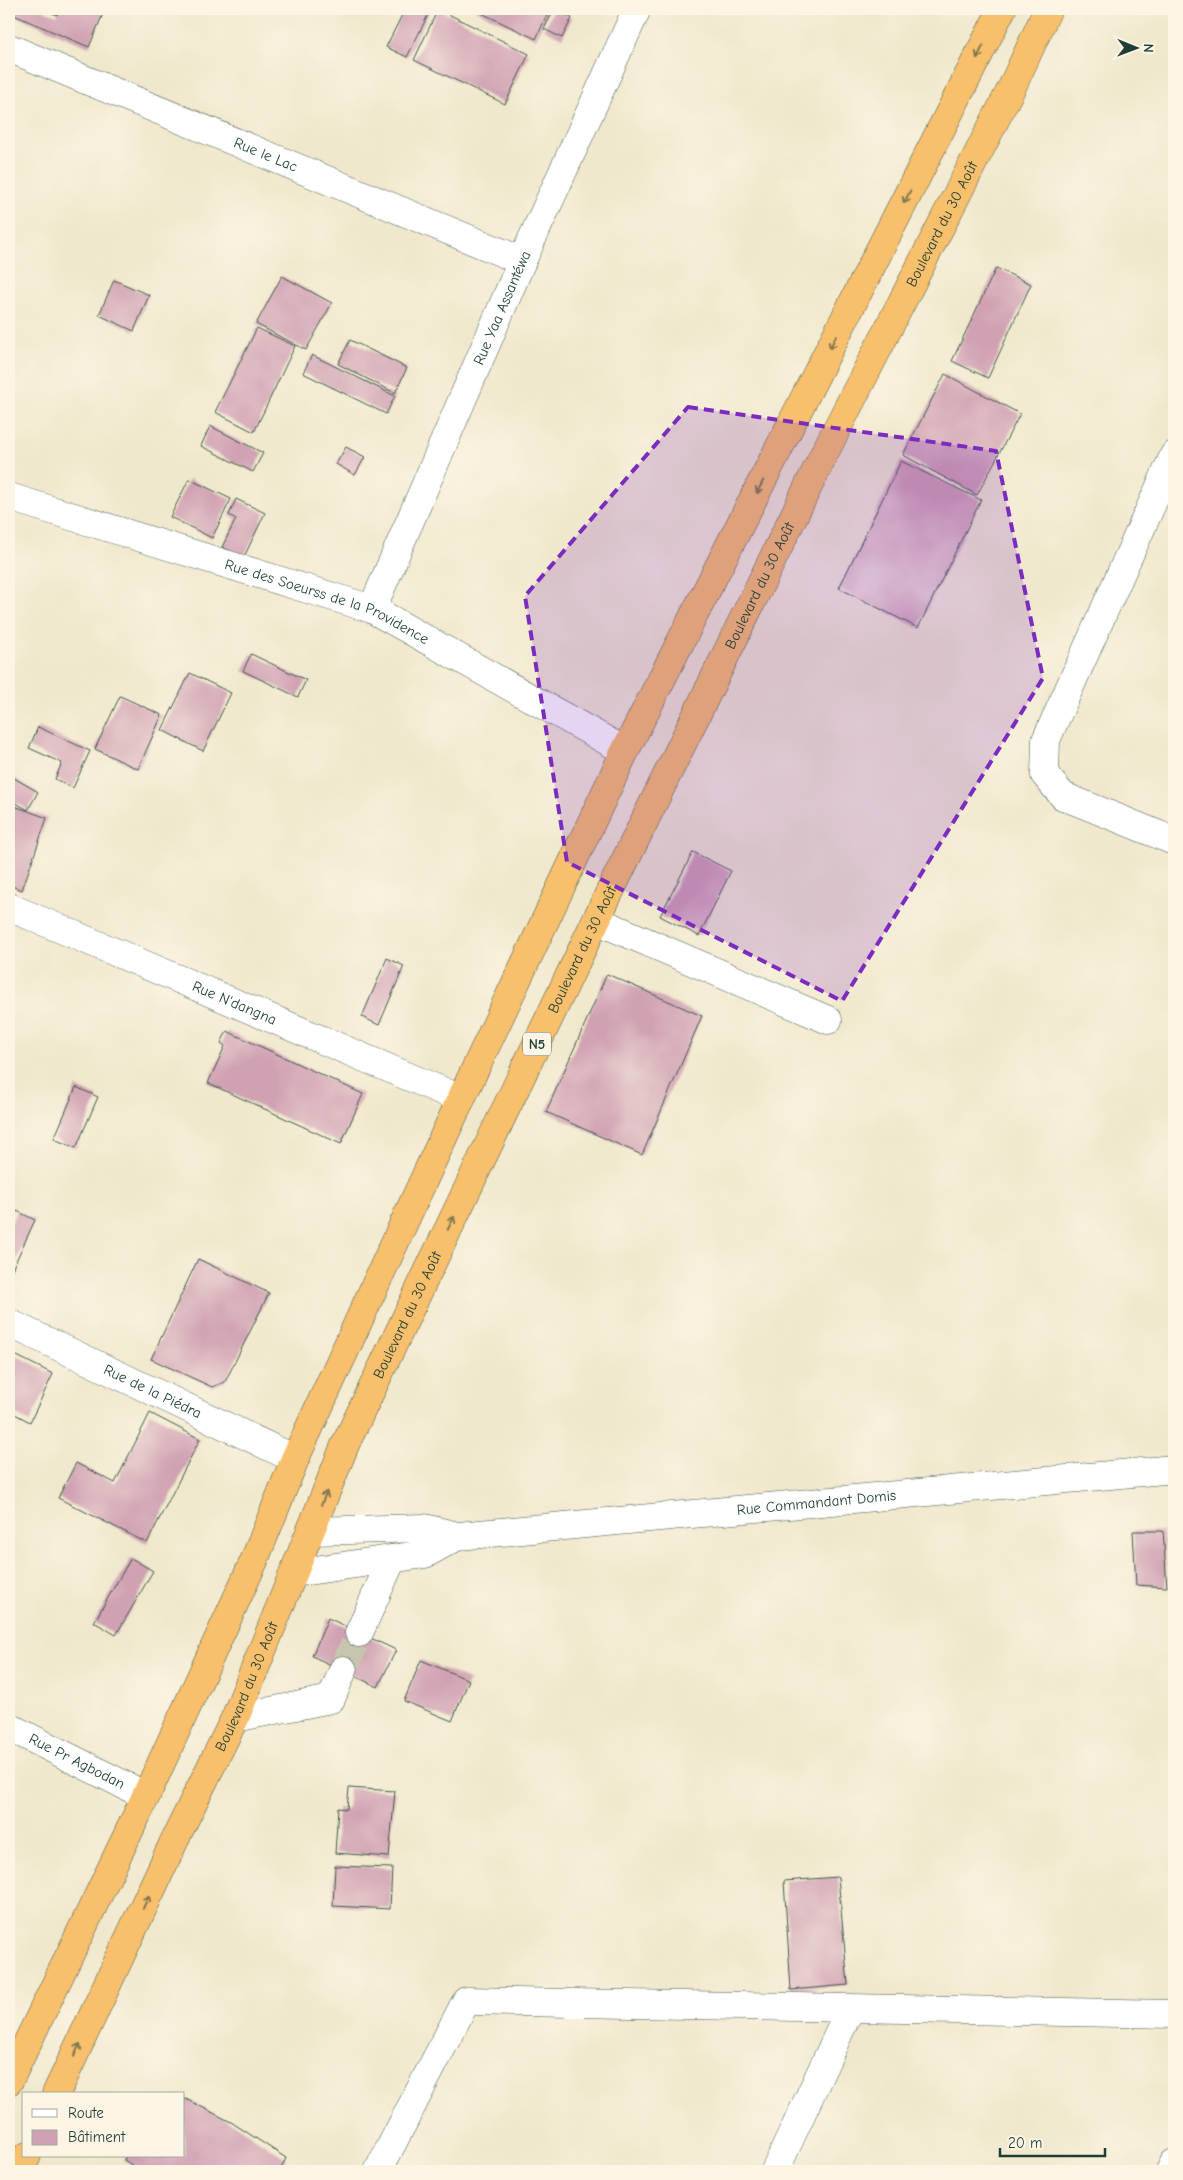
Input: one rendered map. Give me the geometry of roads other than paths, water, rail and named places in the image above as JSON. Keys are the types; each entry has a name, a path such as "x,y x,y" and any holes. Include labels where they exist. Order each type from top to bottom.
{"highway":[{"path":"9,2081 146,1796 254,1561 295,1459 461,1099 625,751 996,11 1042,20"},
{"name":"Boulevard du 30 Août","path":"57,2092 178,1833 236,1718 345,1445 596,920 826,450 1011,90 1042,20"},
{"path":"272,1515 311,1531"},
{"path":"254,1561 294,1573"},
{"path":"20,2171 26,2158"}],"street":[{"name":"Rue Yaa Assantéwa","path":"372,609 522,261 637,9"},
{"name":"Rue le Lac","path":"9,48 522,261"},
{"path":"1174,455 1046,740 1044,774 1063,796 1174,841"},
{"name":"Rue des Soeurss de la Providence","path":"9,496 372,609 625,751"},
{"name":"Rue N'dangna","path":"9,907 461,1099"},
{"path":"596,920 828,1020"},
{"name":"Rue de la Piédra","path":"9,1323 295,1459"},
{"name":"Rue Commandant Domis","path":"311,1531 425,1528 458,1536 1174,1469"},
{"name":"Rue Commandant Domis","path":"294,1573 425,1554 458,1536"},
{"path":"359,1633 392,1559"},
{"path":"236,1718 330,1699 343,1670"},
{"name":"Rue Pr Agbodan","path":"9,1727 146,1796"},
{"path":"378,2171 466,2001 1174,2014"},
{"path":"775,2171 850,2009"},
{"path":"1170,2171 1174,2162"}],"tunnel":[{"path":"343,1670 359,1633"}]}
